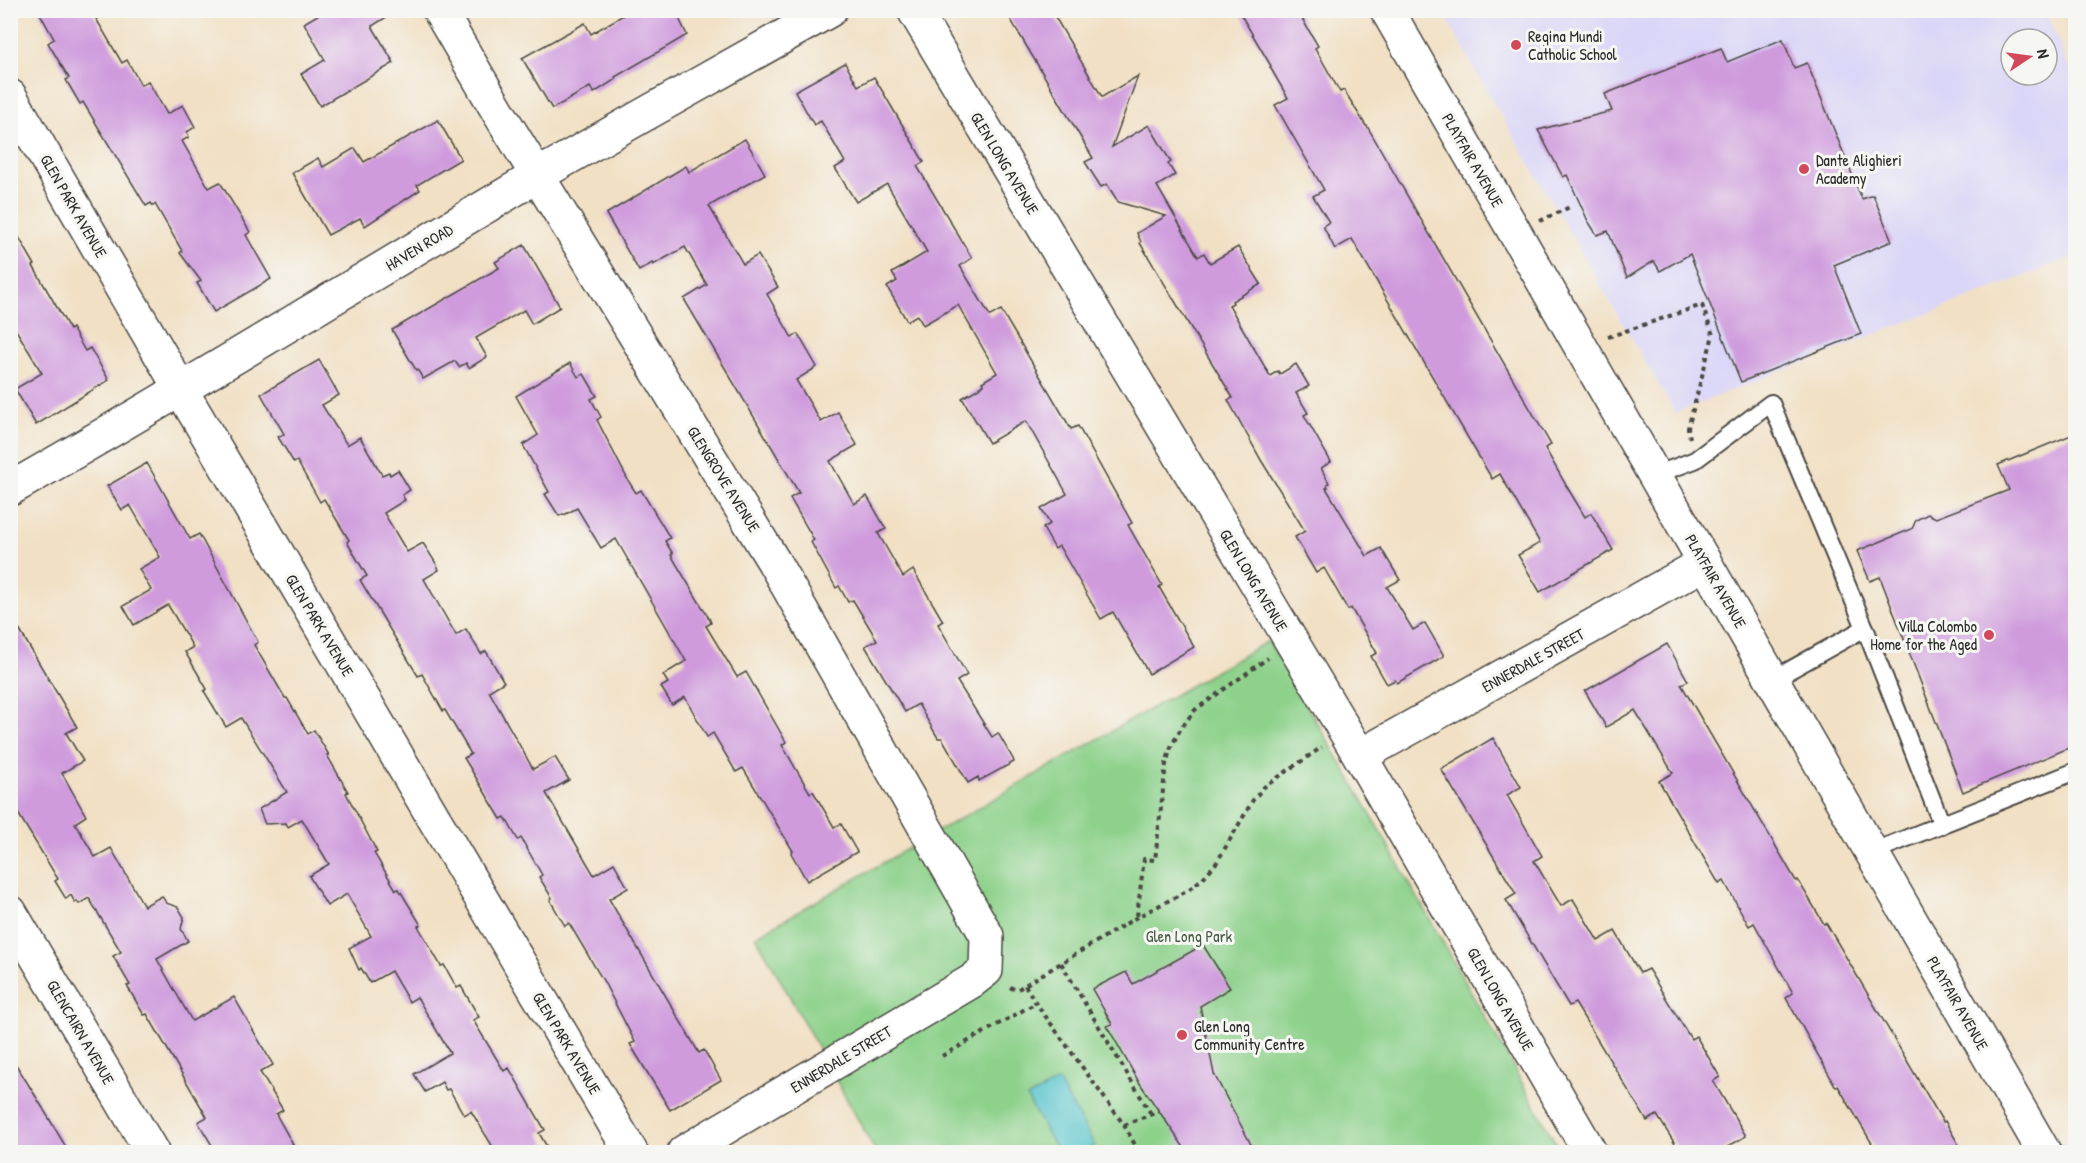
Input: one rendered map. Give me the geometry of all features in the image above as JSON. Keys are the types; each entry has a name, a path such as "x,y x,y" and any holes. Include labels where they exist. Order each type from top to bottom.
{"street":[{"name":"GLENGROVE AVENUE","path":"439,10 780,572 974,909 987,936 988,957"},
{"name":"HAVEN ROAD","path":"10,489 181,390 538,176 830,10"},
{"name":"GLEN LONG AVENUE","path":"914,10 1353,744 1590,1152"},
{"name":"PLAYFAIR AVENUE","path":"1387,10 2044,1152"},
{"name":"GLEN PARK AVENUE","path":"10,96 181,390 632,1152"},
{"name":"ENNERDALE STREET","path":"1353,744 1705,563"},
{"name":"GLENCAIRN AVENUE","path":"10,912 152,1152"},
{"name":"ENNERDALE STREET","path":"684,1152 972,981 986,970 988,957"}],"lane":[{"path":"1655,475 1695,460 1771,403 1865,628 1942,825"},
{"path":"1772,680 1865,628"},
{"path":"1872,852 2076,771"}],"path":[{"path":"1581,346 1702,305 1713,334 1688,428 1695,460"},
{"path":"1137,916 1144,859 1155,860 1166,764 1171,747 1181,728 1195,710 1291,642"},
{"path":"988,957 1012,989 1017,990 1137,916 1179,896 1203,878 1222,855 1253,800 1264,786 1353,744"},
{"path":"1062,963 1151,1114"},
{"path":"1025,985 1036,1004 1124,1125 1139,1152"},
{"path":"942,1056 1036,1004"},
{"path":"1124,1125 1160,1111"}],"shaded area":[{"name":"Dante Alighieri Academy","path":"1443,11 2046,11 2053,27 1999,27 1999,87 2059,87 2059,43 2075,82 2075,256 1675,413 1480,79"}],"green space":[{"name":"Glen Long Park","path":"1268,641 1350,778 1561,1152 876,1152 756,936"}],"water":[{"path":"1058,1081 1095,1146 1084,1152 1058,1152 1027,1098"}],"building":[{"path":"38,10 91,10 122,63 127,60 141,85 148,81 167,114 183,105 195,127 187,132 189,137 182,141 209,188 220,182 250,232 246,235 271,279 214,312 197,283 201,281 180,253 182,251 155,204 153,206 151,203 146,206 83,102 80,104 66,80 69,78 48,43 54,39"},
{"path":"326,10 398,10 372,26 394,63 320,106 301,74 325,60 304,23"},
{"path":"632,10 675,10 687,35 615,77 616,79 594,93 590,87 552,109 522,58 585,23 591,34"},
{"path":"1005,10 1051,10 1102,97 1138,76 1112,147 1149,125 1171,162 1168,164 1175,175 1157,186 1198,257 1204,253 1210,263 1238,247 1261,284 1229,305 1270,376 1278,371 1280,374 1296,364 1309,386 1296,393 1308,413 1304,415 1331,462 1321,468 1329,483 1326,488 1367,556 1381,548 1400,580 1387,587 1413,630 1425,623 1444,656 1397,683 1395,680 1387,684 1371,656 1377,653 1351,608 1348,610 1324,568 1316,573 1295,537 1305,531 1261,460 1228,400 1233,398 1140,243 1137,233 1166,216 1118,202 1107,184 1101,187 1085,162 1093,158"},
{"path":"1238,10 1297,10 1318,46 1315,48 1340,92 1344,90 1367,126 1551,445 1545,448 1567,487 1585,517 1591,513 1613,550 1540,592 1518,555 1540,543 1500,474 1492,479 1352,239 1335,249 1323,226 1329,222 1313,196 1324,190 1275,105 1288,98"},
{"path":"1783,39 1794,68 1807,63 1862,199 1873,195 1892,241 1834,265 1861,334 1741,382 1690,254 1660,271 1654,261 1627,278 1608,231 1597,235 1567,175 1563,177 1538,130 1612,111 1605,94 1721,48 1727,62"},
{"path":"845,63 858,86 874,77 924,162 917,166 972,258 960,266 990,316 1001,310 1071,429 1078,426 1132,523 1128,525 1162,585 1159,587 1194,647 1149,674 1113,612 1101,619 1059,546 1055,549 1043,528 1050,524 1041,509 1067,494 1026,421 989,443 962,398 984,385 982,382 997,373 958,305 923,325 917,315 907,321 887,287 897,281 892,273 927,252 887,184 856,202 835,168 845,162 821,121 814,125 795,91"},
{"path":"438,120 461,159 417,185 420,190 365,226 360,218 328,235 292,173 318,158 323,167 355,148 364,162"},
{"path":"745,139 765,174 709,206 743,264 758,255 778,287 767,294 792,338 798,334 817,367 796,380 821,422 838,412 857,445 830,461 854,504 867,496 886,529 878,533 903,577 913,570 943,621 938,624 967,675 957,681 992,737 998,733 1013,759 1014,762 979,781 978,777 968,783 942,738 938,738 918,704 905,712 865,646 877,640 853,600 848,602 839,586 836,588 811,542 814,540 790,498 799,493 684,299 707,285 685,247 639,271 606,214 686,166 689,172"},
{"path":"10,222 70,330 72,328 85,351 90,348 109,380 36,425 15,389 42,373 10,320"},
{"path":"524,245 560,307 532,324 524,310 476,338 487,357 469,368 466,363 459,367 455,361 423,379 392,330 499,268 495,262"},
{"path":"319,360 339,395 322,405 347,445 360,437 382,475 389,472 390,475 398,470 410,490 402,495 405,500 384,513 407,552 423,543 437,565 439,570 424,579 456,635 466,629 481,654 486,651 504,682 489,691 533,769 555,757 569,780 546,793 594,875 614,863 628,888 609,899 699,1053 704,1050 721,1080 670,1110 630,1044 635,1042 604,982 569,923 565,926 550,900 552,898 539,877 542,875 521,838 518,840 505,817 501,819 464,758 471,754 422,674 418,676 360,580 367,576 347,542 349,540 324,499 320,502 297,461 294,463 278,437 284,434 261,394"},
{"path":"570,363 578,377 584,374 597,396 591,399 601,417 597,420 629,482 636,493 641,490 670,538 665,541 673,554 671,555 710,620 711,623 706,626 737,677 746,672 786,742 782,745 810,793 813,791 834,827 841,824 857,852 807,881 791,853 793,851 743,768 736,772 713,733 707,737 685,697 672,705 661,687 668,683 663,675 686,661 616,539 601,548 577,508 559,516 545,494 549,492 523,445 538,435 516,396"},
{"name":"Villa Colombo Home for the Aged","path":"2076,433 2076,745 1963,792 1880,577 1870,581 1857,551 1912,529 1916,520 1928,514 1936,518 2009,490 1998,465"},
{"path":"147,463 190,539 199,534 258,642 254,645 285,698 308,734 314,730 329,755 327,755 377,852 374,853 396,890 399,889 421,925 418,926 441,966 444,965 457,988 461,986 479,1017 473,1020 504,1071 509,1068 545,1130 539,1133 550,1152 496,1152 471,1111 464,1115 449,1089 446,1090 442,1082 425,1092 414,1074 450,1053 417,997 409,1002 391,971 370,983 361,968 359,970 349,948 371,936 347,894 327,906 309,876 329,864 302,819 288,827 286,823 265,824 259,809 287,792 241,718 226,727 204,691 207,689 185,652 193,647 168,605 134,625 123,606 151,590 139,569 160,557 130,505 122,510 107,486"},
{"path":"10,614 77,727 66,733 83,761 62,773 86,816 75,823 95,857 111,848 144,906 162,896 166,903 178,907 184,917 181,929 188,941 157,959 192,1021 234,997 273,1065 260,1072 283,1110 276,1114 297,1152 216,1152 198,1122 207,1117 147,1014 144,1015 127,986 130,985 113,956 121,952 89,898 79,904 77,901 75,903 71,895 66,899 55,881 58,879 10,800"},
{"path":"1667,644 1688,681 1681,684 1796,881 1798,880 1824,924 1826,923 1963,1152 1877,1152 1838,1086 1836,1087 1786,998 1793,993 1754,923 1749,926 1724,881 1719,884 1659,781 1673,773 1635,710 1606,727 1585,691"},
{"path":"1493,738 1521,787 1507,795 1542,856 1534,861 1561,906 1573,899 1598,941 1615,931 1640,973 1648,969 1691,1039 1696,1036 1720,1077 1713,1081 1746,1136 1719,1152 1680,1152 1657,1115 1647,1121 1575,1003 1569,1006 1506,900 1516,894 1441,769"},
{"path":"1203,945 1230,988 1200,1006 1214,1074 1255,1152 1187,1152 1139,1082 1107,1026 1112,1024 1092,989 1126,972 1133,984"},
{"path":"10,1055 38,1100 69,1152 10,1152"}],"place":[{"name":"Regina Mundi Catholic School","path":"1516,45"},
{"name":"Dante Alighieri Academy","path":"1804,169"},
{"name":"Villa Colombo Home for the Aged","path":"1989,635"},
{"name":"Glen Long Community Centre","path":"1182,1035"}]}
